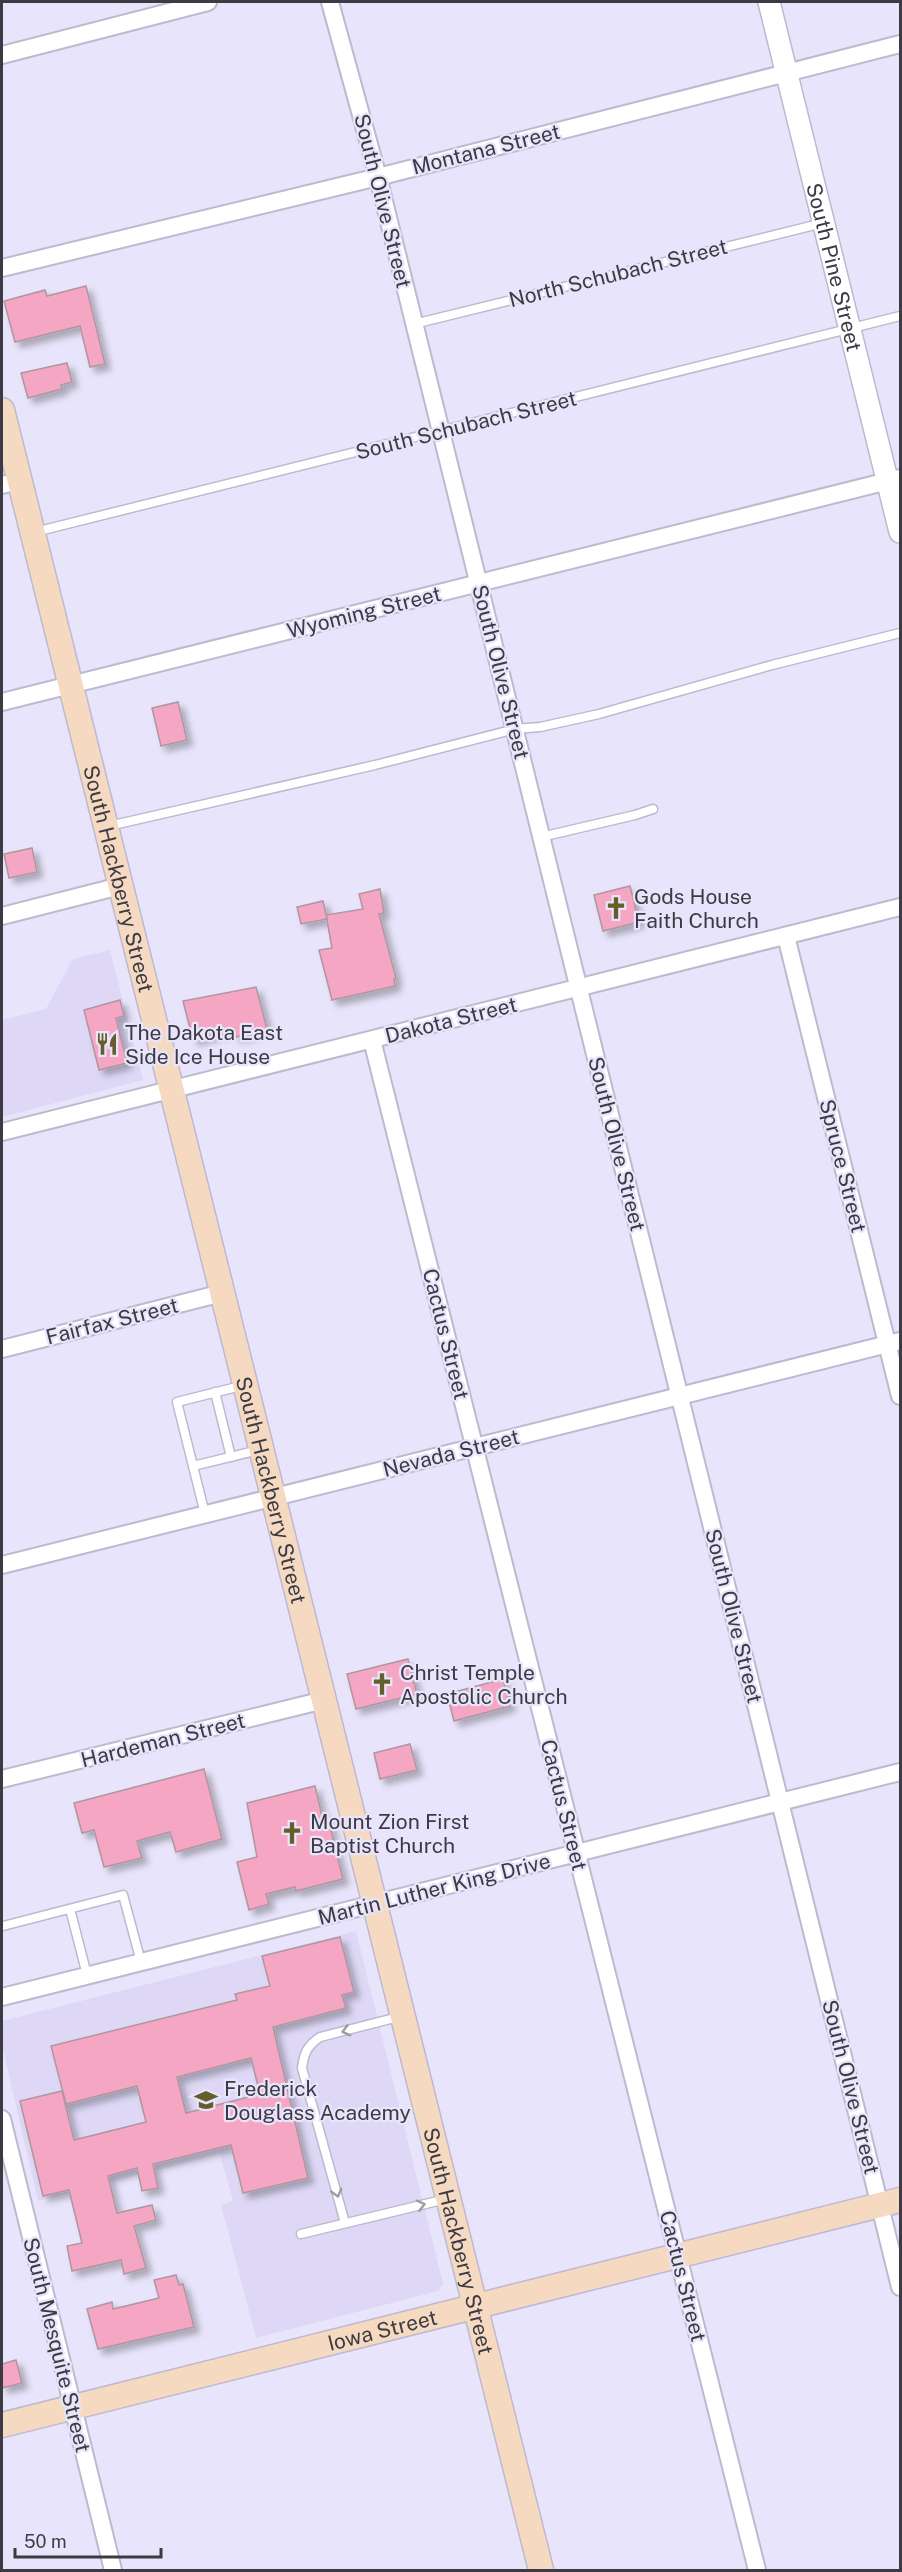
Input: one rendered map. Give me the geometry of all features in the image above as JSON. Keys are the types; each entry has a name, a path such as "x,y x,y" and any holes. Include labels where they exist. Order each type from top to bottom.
{"main road":[{"name":"South Hackberry Street","path":"2,410 10,483 32,533 541,2571"},
{"name":"Iowa Street","path":"2,2425 890,2203"}],"street":[{"path":"2,55 208,2"},
{"name":"South Olive Street","path":"330,2 378,177 780,1803 890,2203 900,2287"},
{"name":"South Pine Street","path":"769,2 850,329 894,480 900,532"},
{"name":"Montana Street","path":"2,268 378,177 900,44"},
{"name":"Wyoming Street","path":"2,702 894,480"},
{"path":"2,916 120,886"},
{"name":"Dakota Street","path":"2,1132 900,907"},
{"name":"Spruce Street","path":"786,936 894,1343 900,1396"},
{"name":"Cactus Street","path":"372,1040 757,2571"},
{"name":"Fairfax Street","path":"2,1349 222,1293"},
{"name":"Nevada Street","path":"2,1565 894,1343"},
{"name":"Hardeman Street","path":"2,1779 324,1700"},
{"name":"Martin Luther King Drive","path":"2,1997 900,1772"},
{"name":"South Mesquite Street","path":"2,2119 113,2571"}],"lane":[{"name":"North Schubach Street","path":"414,324 823,223"},
{"name":"South Schubach Street","path":"32,533 900,316"},
{"path":"106,826 363,768 515,729 540,727 599,714 771,665 900,633"},
{"path":"541,837 635,816 653,809"},
{"path":"205,1514 177,1402 245,1385"},
{"path":"215,1392 231,1456"},
{"path":"193,1466 261,1449"},
{"path":"3,1926 123,1895 141,1962"},
{"path":"70,1909 87,1976"},
{"path":"345,2223 302,2068 304,2055 309,2044 320,2037 403,2016"},
{"path":"301,2234 448,2199"}],"shaded area":[{"path":"110,950 143,1080 2,1117 2,1020 46,1009 73,959"},
{"name":"Frederick Douglass Academy","path":"356,1931 443,2284 438,2291 256,2338 221,2205 233,2201 220,2154 38,2201 2,2045 2,2021"}],"building":[{"path":"86,286 105,364 90,367 80,326 15,342 4,301 45,290 47,296"},
{"path":"67,363 72,382 61,385 62,389 28,398 21,373"},
{"path":"178,702 187,740 161,746 152,708"},
{"path":"32,848 37,872 9,878 4,854"},
{"name":"Gods House Faith Church","path":"630,886 639,922 603,931 594,895"},
{"path":"380,889 384,913 379,914 396,978 394,979 395,986 332,1000 319,950 332,948 326,915 363,909 359,894"},
{"path":"323,901 327,919 301,924 297,907"},
{"path":"256,987 267,1029 236,1037 234,1028 193,1040 183,1001"},
{"name":"The Dakota East Side Ice House","path":"120,1000 124,1016 116,1018 127,1063 99,1070 84,1010"},
{"name":"Christ Temple Apostolic Church","path":"408,1659 417,1694 356,1709 347,1674"},
{"path":"503,1679 510,1706 454,1721 447,1694"},
{"path":"410,1744 417,1770 380,1779 374,1753"},
{"path":"204,1769 222,1839 176,1852 170,1832 137,1841 142,1858 104,1867 94,1830 82,1833 74,1803"},
{"name":"Mount Zion First Baptist Church","path":"315,1786 322,1816 327,1814 343,1879 296,1891 295,1887 266,1894 269,1904 249,1910 237,1862 257,1857 247,1803"},
{"path":"340,1937 354,1992 342,1995 346,2008 273,2027 308,2178 243,2193 231,2145 153,2164 158,2188 142,2191 137,2168 108,2176 117,2213 152,2205 156,2220 134,2226 146,2268 124,2274 121,2260 72,2271 67,2246 82,2243 69,2190 43,2196 20,2101 62,2091 74,2140 146,2122 137,2086 66,2104 51,2046 237,2000 235,1994 270,1986 262,1956","holes":["251,2058 260,2094 186,2113 177,2077"]},
{"path":"176,2275 179,2285 183,2284 194,2327 98,2349 87,2309 112,2302 113,2309 159,2298 154,2280"},
{"path":"16,2360 22,2383 2,2388 2,2364"}],"place":[{"name":"Gods House Faith Church","path":"616,908"},
{"name":"The Dakota East Side Ice House","path":"107,1044"},
{"name":"Christ Temple Apostolic Church","path":"382,1684"},
{"name":"Mount Zion First Baptist Church","path":"292,1833"},
{"name":"Frederick Douglass Academy","path":"206,2100"}]}
